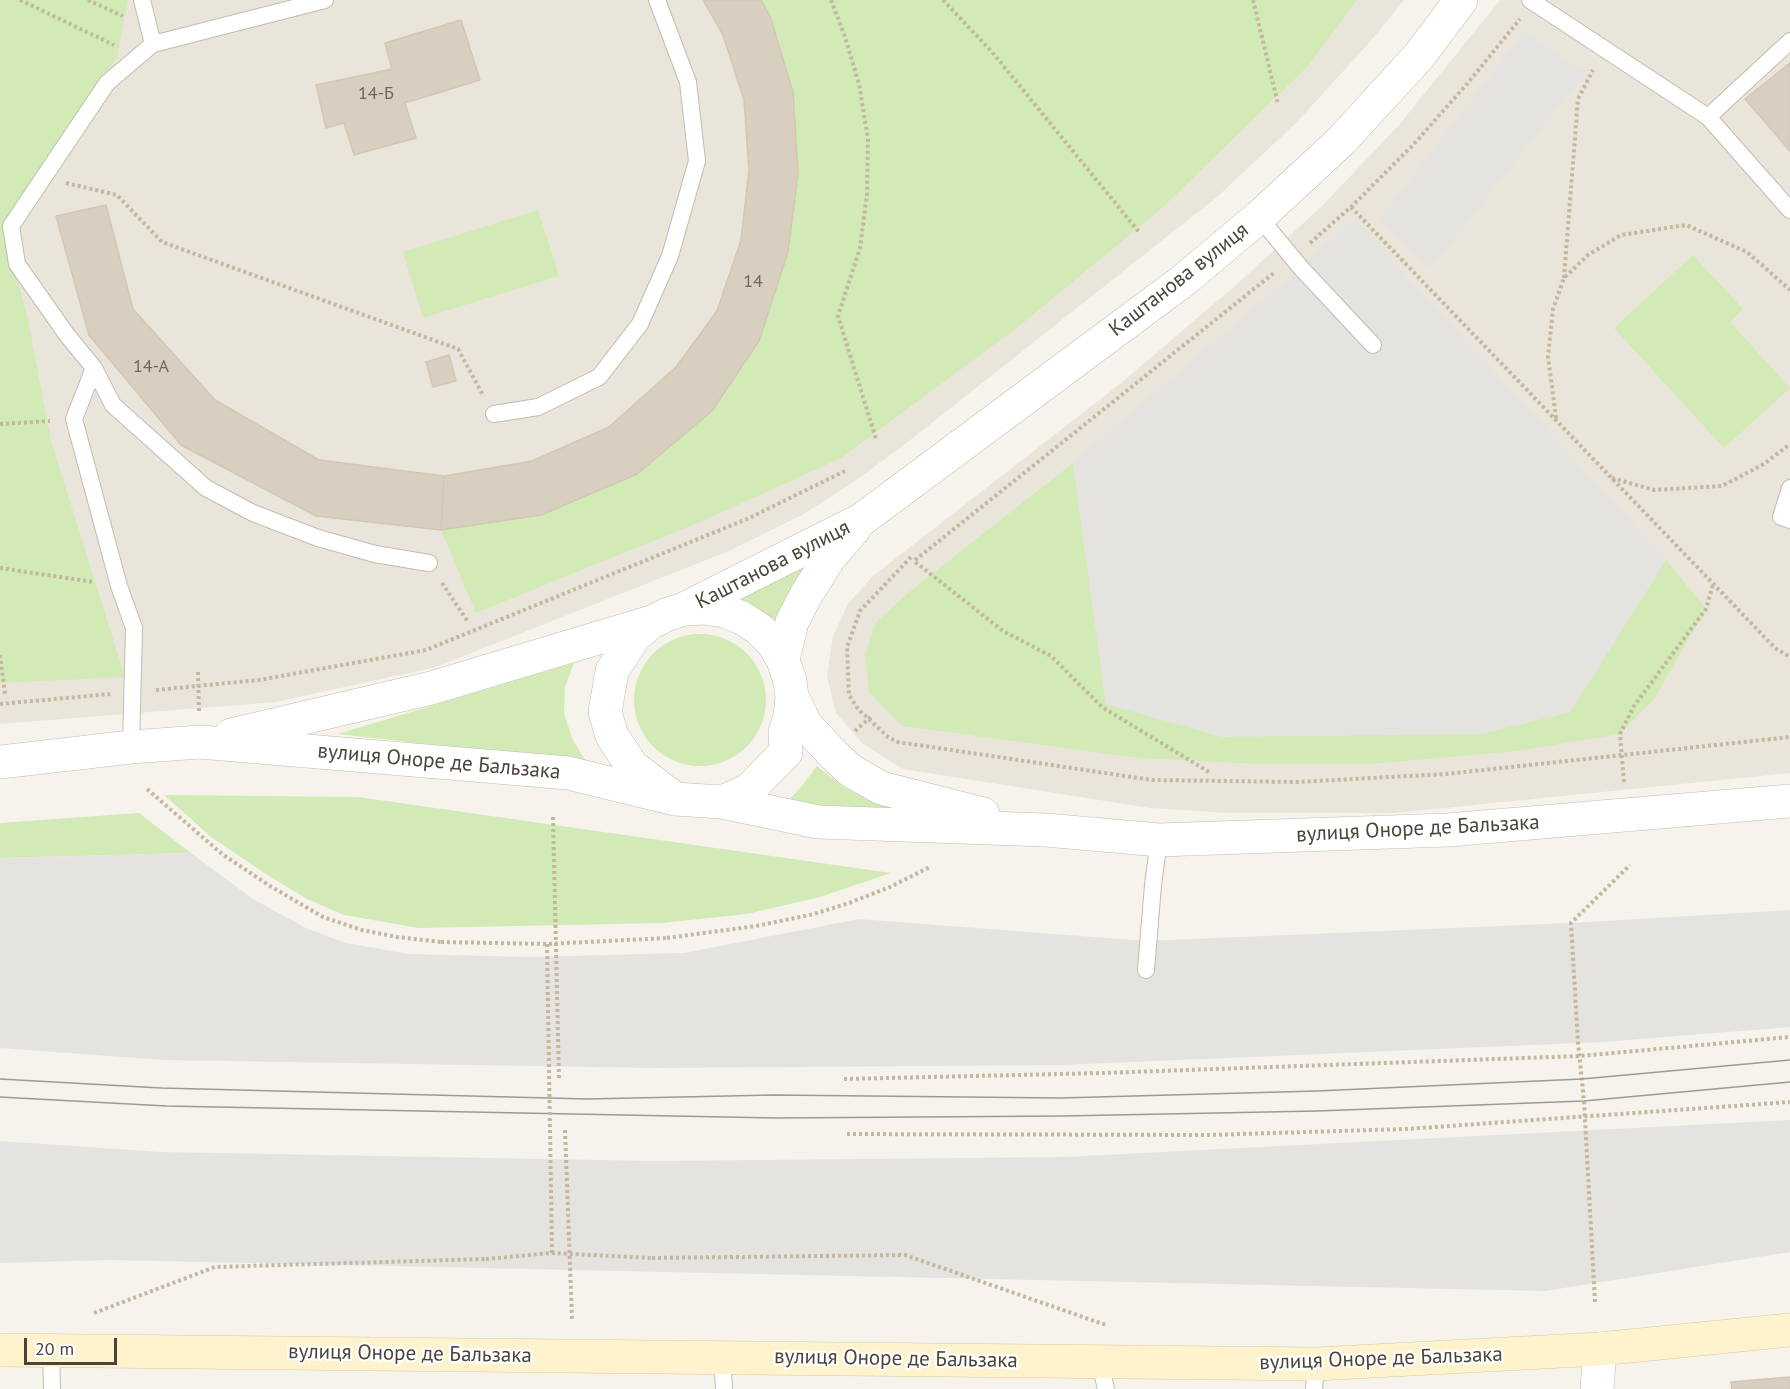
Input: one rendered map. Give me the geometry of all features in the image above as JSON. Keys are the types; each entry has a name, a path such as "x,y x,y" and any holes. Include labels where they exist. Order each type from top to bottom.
{"main road":[{"name":"вулиця Оноре де Бальзака","path":"0,1350 722,1357 1103,1376 1315,1377 1790,1330"}],"street":[{"name":"Каштанова вулиця","path":"685,609 861,520 1184,280 1259,217 1341,141 1419,56 1461,0"},
{"name":"Каштанова вулиця","path":"783,660 792,622 806,595 830,557 861,520"},
{"path":"704,608 724,611 742,618 759,629 773,644 783,660 789,681 792,697 790,717 785,732 786,752 749,790 722,802 675,799 632,766 612,736 605,712 612,671 634,637 650,623 685,609 704,608"},
{"name":"вулиця Оноре де Бальзака","path":"0,762 131,747 200,727 431,688 650,623"},
{"name":"вулиця Оноре де Бальзака","path":"792,697 806,725 834,755 850,770 881,788 1046,830"},
{"name":"вулиця Оноре де Бальзака","path":"200,727 568,773 675,799"},
{"name":"вулиця Оноре де Бальзака","path":"722,802 818,822 1046,830 1159,840 1449,830 1790,801"},
{"path":"1597,1389 1600,1349"}],"lane":[{"path":"142,0 153,45"},
{"path":"326,0 153,45 107,83 12,226 17,264 67,335 94,368 113,405 206,488 254,513 318,538 375,554 429,562"},
{"path":"494,414 538,407 599,377 640,324 670,256 697,161 688,81 657,0"},
{"path":"1532,1 1708,117 1790,210"},
{"path":"1708,117 1790,40"},
{"path":"1259,217 1293,258 1373,345"},
{"path":"94,368 74,419 119,586 134,628 131,747"},
{"path":"1790,488 1781,517 1790,520"},
{"path":"1146,970 1159,840"},
{"path":"51,1350 52,1389"},
{"path":"722,1357 724,1389"}],"path":[{"path":"21,0 138,57"},
{"path":"831,0 859,84 868,139 867,194 860,248 838,316 876,439"},
{"path":"943,0 993,52 1139,232"},
{"path":"1253,0 1278,104"},
{"path":"1209,772 1102,707 1051,656 1003,631 914,561 1293,258 1351,207 1414,144 1467,84 1532,1"},
{"path":"1556,420 1548,357 1553,309 1564,278 1578,99 1604,48"},
{"path":"44,177 117,195 162,242 458,349 494,414"},
{"path":"1351,207 1775,648 1790,657"},
{"path":"1564,278 1588,255 1621,235 1686,225 1748,252 1790,290"},
{"path":"0,424 74,419"},
{"path":"1611,477 1654,490 1722,486 1764,464 1790,444"},
{"path":"0,705 259,680 426,650 747,519 847,470"},
{"path":"911,557 860,611 847,648 849,695 858,709 888,737 898,742 1152,780 1298,782 1446,774 1790,737"},
{"path":"429,562 468,622"},
{"path":"0,568 119,586"},
{"path":"1624,789 1620,734 1634,706 1706,609 1713,584"},
{"path":"0,655 5,694"},
{"path":"198,672 200,727"},
{"path":"850,735 873,715"},
{"path":"147,789 222,854 270,886 323,916 362,930 441,942 547,944 667,938 756,926 814,914 849,903 930,867"},
{"path":"552,817 559,1079"},
{"path":"1595,1302 1585,1117 1570,923 1630,865"},
{"path":"547,944 552,1253"},
{"path":"844,1079 1103,1073 1580,1056 1790,1037"},
{"path":"847,1134 1207,1135 1406,1129 1790,1102"},
{"path":"565,1130 572,1318"},
{"path":"94,1313 215,1267 486,1259 552,1253 652,1258 905,1255 1106,1325"}],"shaded area":[{"path":"0,0 1404,0 1369,43 1296,123 1217,197 909,441 855,481 802,515 729,551 436,667 276,702 0,724"},
{"path":"1500,0 1790,0 1790,773 1395,813 1228,813 1150,808 903,769 863,744 836,713 827,676 833,636 848,604 873,576 1121,383 1236,285 1321,207 1399,125"},
{"path":"1525,31 1585,73 1431,268 1379,220"},
{"path":"1354,219 1666,560 1571,711 1481,734 1222,737 1106,704 1073,462 1301,268"},
{"path":"191,853 253,899 306,928 346,943 408,954 530,957 684,953 859,919 1146,941 1571,923 1790,910 1790,1027 1603,1042 1062,1065 655,1068 164,1060 0,1048 0,858"},
{"path":"1790,1120 1790,1252 1545,1291 110,1260 0,1263 0,1141 161,1152 655,1161 1065,1157"}],"green space":[{"path":"0,0 128,0 117,57 4,225 28,320 51,441 125,677 0,683"},
{"path":"761,0 1357,0 1308,66 1162,208 1018,327 841,458 707,519 476,613 441,530 541,515 637,474 712,411 788,252 798,174 793,92"},
{"path":"538,210 559,276 423,318 403,252"},
{"path":"1693,255 1743,309 1730,322 1790,388 1724,448 1614,328"},
{"path":"1073,463 1106,704 1481,734 1570,712 1666,560 1706,609 1654,699 1620,734 1517,751 1370,764 1258,764 1139,758 902,726 869,692 865,655 876,622 913,589"},
{"path":"810,561 775,621 757,607 736,599"},
{"path":"700,634 725,639 747,653 761,675 766,700 761,725 747,747 725,761 700,766 675,761 653,747 639,725 634,700 639,675 653,653 675,639"},
{"path":"574,663 565,687 564,713 572,738 586,762 338,734"},
{"path":"817,766 845,788 873,802 922,815 782,807"},
{"path":"164,795 358,797 891,873 820,897 747,914 662,923 419,928 344,915 307,899 211,837"},
{"path":"139,813 191,853 0,858 0,823"}],"building":[{"path":"703,0 761,0 770,16 793,92 798,174 788,252 759,341 712,411 637,474 541,515 441,530 444,476 532,461 609,427 676,367 717,311 741,240 749,170 744,100 723,35"},
{"path":"461,20 480,80 405,103 416,138 354,155 344,123 326,128 316,85 392,69 385,43"},
{"path":"1790,63 1790,151 1745,99"},
{"path":"106,205 133,309 215,400 319,460 444,476 441,530 316,516 181,445 89,335 56,216"},
{"path":"449,355 456,381 433,387 426,362"},
{"path":"1790,1377 1790,1389 1732,1389 1731,1382"}],"tram line":[{"path":"0,1079 161,1088 587,1099 774,1095 1060,1098 1317,1091 1582,1079 1790,1060"},
{"path":"0,1097 166,1106 776,1118 1063,1116 1317,1111 1584,1101 1790,1082"}]}
